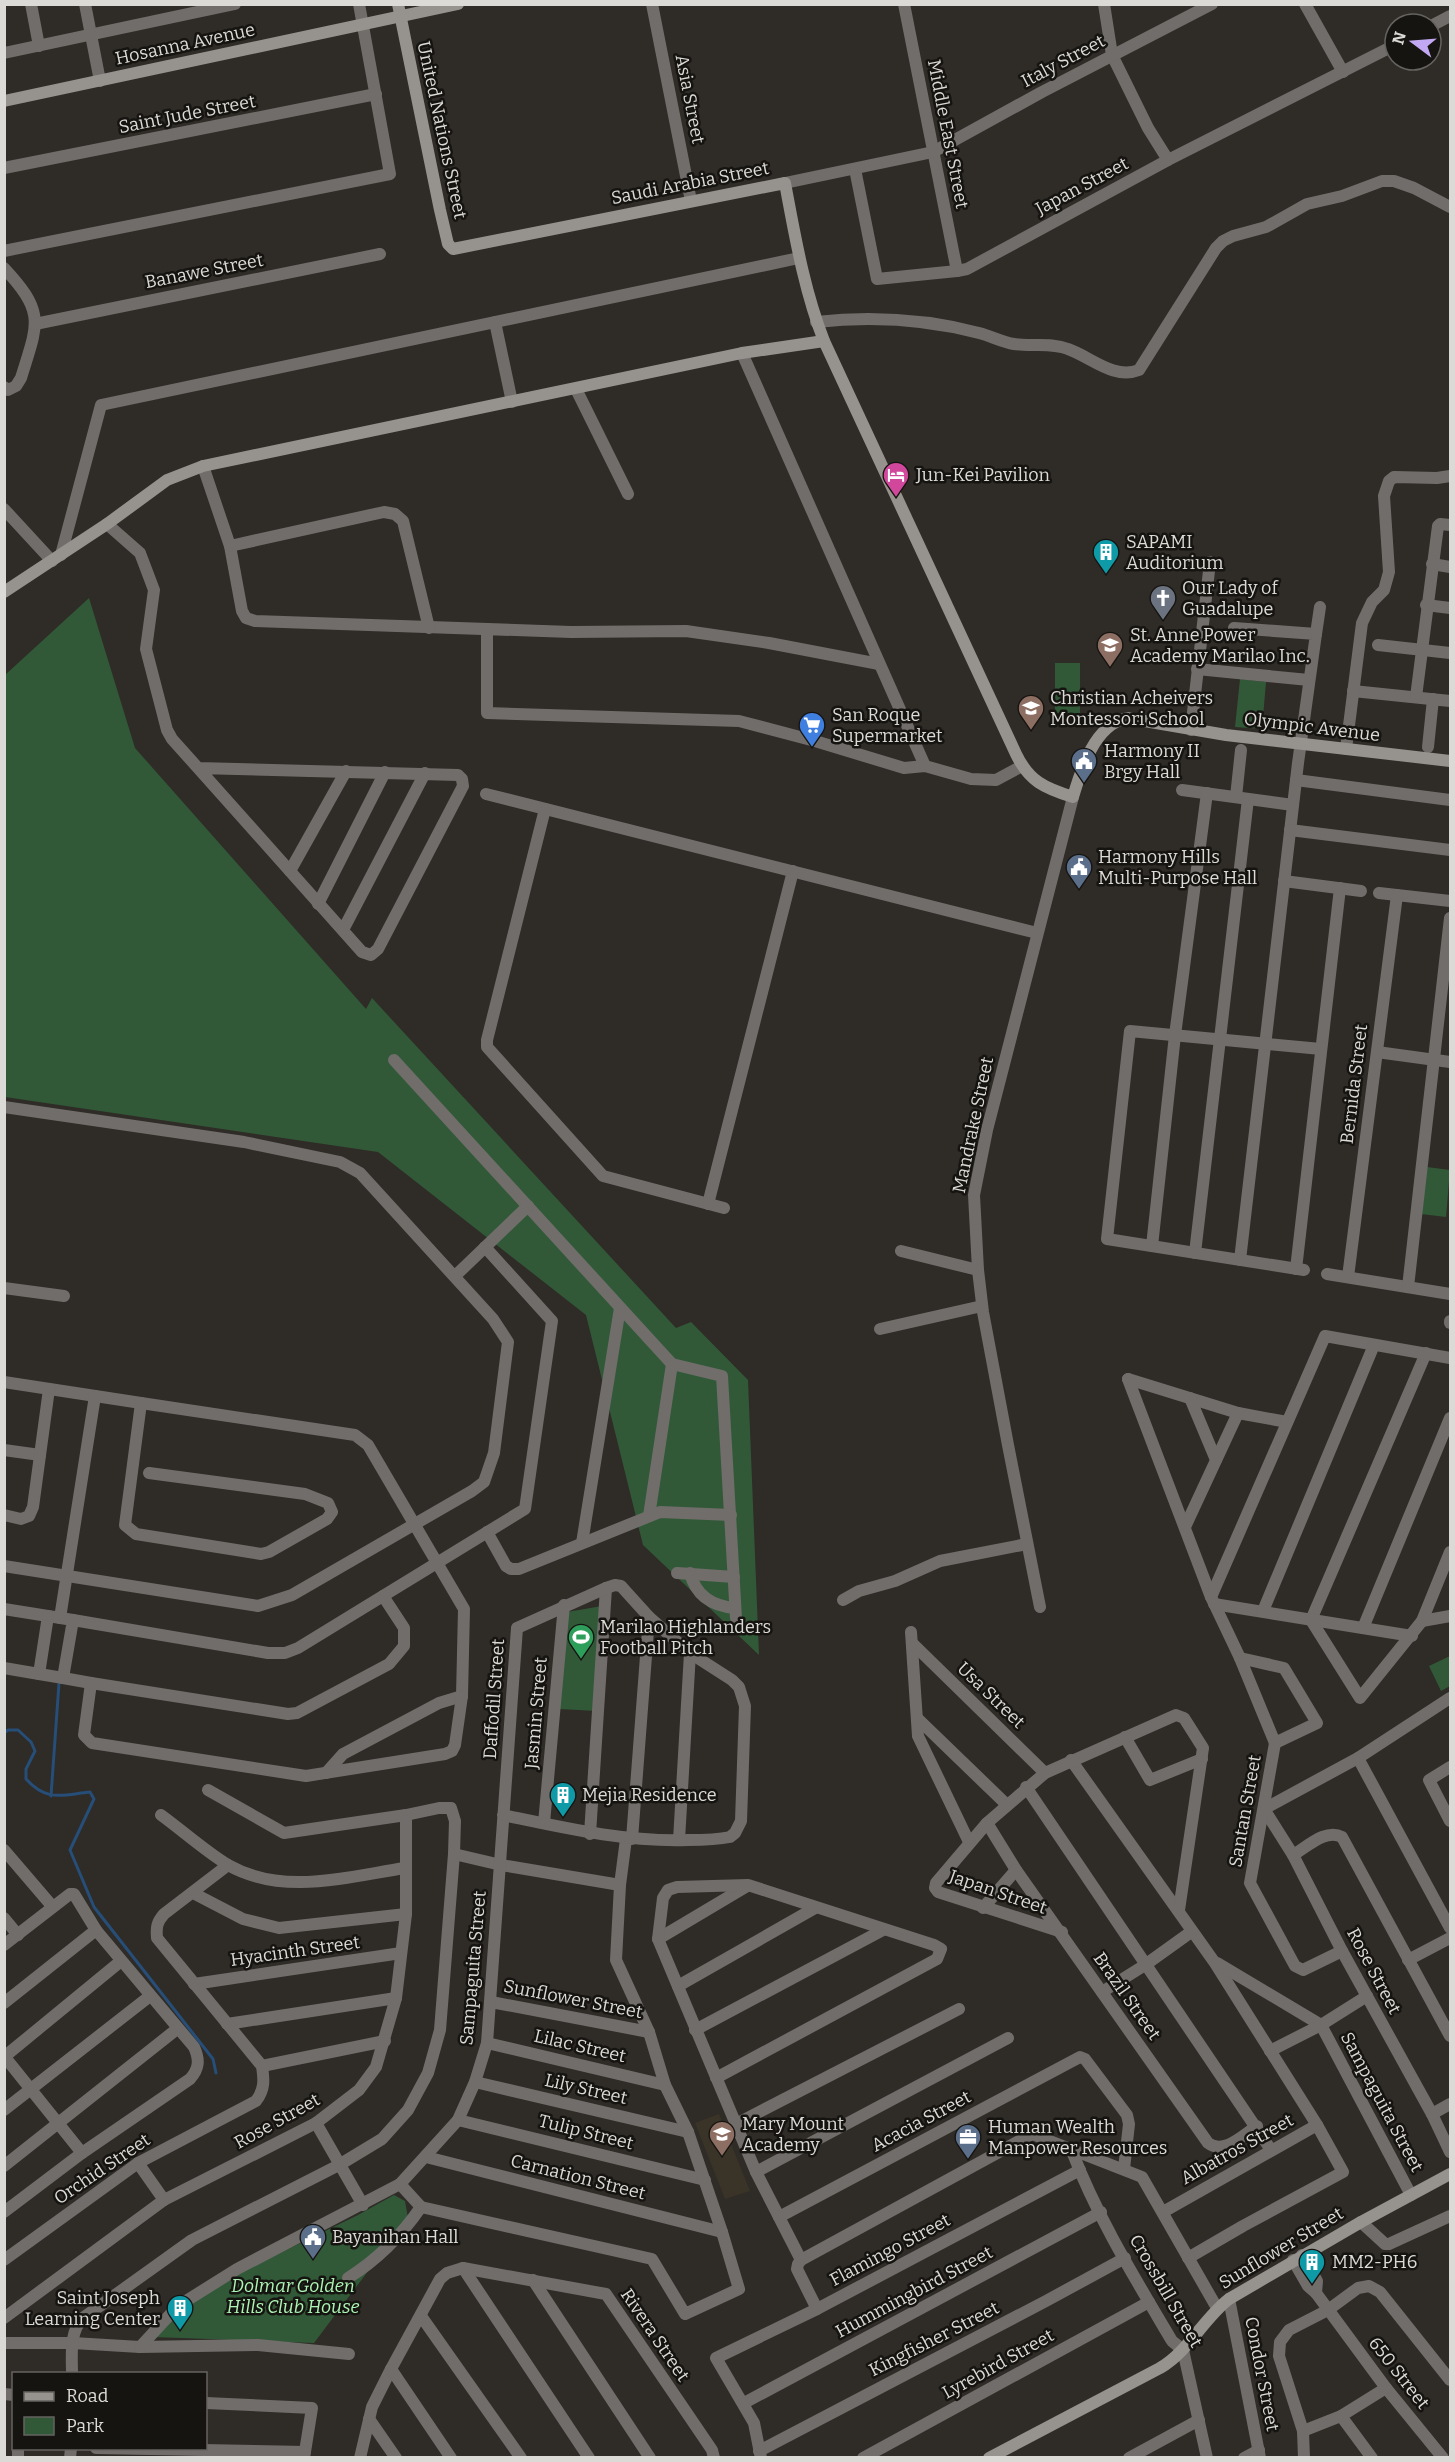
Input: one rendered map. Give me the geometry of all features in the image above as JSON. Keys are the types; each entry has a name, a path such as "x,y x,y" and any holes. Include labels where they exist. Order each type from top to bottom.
{"street":[{"path":"31,4 39,46"},
{"path":"84,4 100,81"},
{"path":"4,53 235,4"},
{"path":"4,251 390,174 376,94 368,23 359,4"},
{"name":"Hosanna Avenue","path":"4,101 368,23 399,10 458,4"},
{"name":"Asia Street","path":"652,4 691,201"},
{"name":"Middle East Street","path":"904,4 957,271"},
{"path":"1104,4 1112,55 1148,128 1168,160"},
{"name":"Italy Street","path":"933,152 1112,55 1212,4"},
{"path":"1305,4 1343,72"},
{"name":"United Nations Street","path":"399,10 442,221 448,244 453,249"},
{"name":"Japan Street","path":"855,169 878,279 967,269 1168,160 1383,51"},
{"name":"Saint Jude Street","path":"4,168 376,94"},
{"name":"Saudi Arabia Street","path":"453,249 933,152"},
{"path":"816,322 848,318 900,318 978,333 1010,343 1067,348 1119,373 1129,374 1139,370 1216,248 1223,241 1266,226 1307,204 1342,196 1382,181 1394,181 1414,188 1450,207"},
{"path":"785,183 799,258 816,322 1022,766 1026,773 1044,786 1073,797"},
{"name":"Banawe Street","path":"35,324 380,254"},
{"path":"56,558 102,405 799,258"},
{"path":"4,268 31,300 35,324 21,378 16,386 6,389"},
{"path":"495,322 512,402"},
{"path":"4,592 107,524 166,480 203,466 742,353 824,341"},
{"path":"742,353 925,766"},
{"path":"576,389 628,494"},
{"path":"203,466 230,546 242,611 246,618 255,621 571,632 686,631 769,643 879,664"},
{"path":"1346,749 1362,623 1366,610 1387,584 1389,572 1384,495 1389,482 1394,477 1450,476"},
{"path":"4,509 56,558"},
{"path":"230,546 384,512 395,514 404,520 429,628"},
{"path":"107,524 140,553 154,591 146,650 167,730 172,739 362,952 371,955 378,949 463,786 462,779 458,775 198,768"},
{"path":"1416,697 1420,649 1438,525 1450,525"},
{"path":"1191,730 1210,562"},
{"path":"1432,564 1450,567"},
{"path":"1426,605 1450,608"},
{"path":"1240,1260 1296,780 1320,607"},
{"path":"1234,628 1316,634"},
{"path":"487,630 487,713 739,721 904,768 925,766 971,779 996,780 1022,766"},
{"path":"1378,645 1450,653"},
{"path":"1197,669 1309,680"},
{"path":"1353,691 1450,701"},
{"path":"1428,747 1433,699"},
{"name":"Olympic Avenue","path":"1073,797 1089,753 1102,735 1120,719 1135,718 1191,730 1450,761"},
{"path":"1195,1253 1221,1040 1242,798 1241,750"},
{"path":"290,871 346,771"},
{"path":"318,904 385,772"},
{"path":"343,930 425,773"},
{"path":"1296,780 1450,800"},
{"path":"1182,790 1293,805"},
{"path":"1152,1246 1175,1035 1207,793"},
{"path":"486,794 1037,933"},
{"name":"Mandrake Street","path":"1040,1607 982,1306 974,1205 976,1175 1073,797"},
{"path":"545,808 486,1042 487,1047 597,1172 609,1178 724,1208"},
{"path":"1290,830 1450,850"},
{"path":"708,1204 793,872"},
{"path":"1284,881 1361,891"},
{"path":"1322,1049 1130,1031 1107,1239 1300,1270 1340,888"},
{"path":"1379,893 1450,901"},
{"name":"Bernida Street","path":"1348,1277 1397,895"},
{"path":"1408,1287 1450,918"},
{"path":"1377,1052 1450,1062"},
{"path":"394,1060 672,1364 720,1374 724,1380 736,1613 708,1601 683,1573 734,1577"},
{"path":"4,1107 244,1142 340,1162 360,1173 493,1319 508,1342 494,1454 484,1482 292,1595 258,1606 4,1566"},
{"path":"455,1276 528,1206"},
{"path":"4,1609 268,1653 285,1653 298,1648 525,1509 552,1321 485,1247"},
{"path":"901,1251 978,1270"},
{"path":"1327,1274 1450,1294"},
{"path":"4,1288 64,1296"},
{"path":"880,1329 982,1306"},
{"path":"582,1543 620,1308"},
{"path":"1213,1600 1325,1336 1450,1358"},
{"path":"1263,1611 1374,1345"},
{"path":"1311,1620 1426,1353"},
{"path":"649,1516 672,1364"},
{"path":"1240,1658 1284,1668 1317,1722 1275,1743 1213,1600 1128,1379 1238,1413 1287,1422"},
{"path":"4,1383 355,1436 368,1445 464,1609 462,1696 455,1745 452,1751 445,1755 306,1776 92,1743 84,1735 91,1683"},
{"path":"4,1515 21,1519 29,1516 33,1507 49,1389"},
{"path":"39,1674 67,1576 95,1396"},
{"path":"1190,1398 1216,1460"},
{"path":"141,1403 125,1525 130,1532 261,1554 269,1552 327,1519 332,1512 328,1503 305,1494 149,1473"},
{"path":"1185,1527 1238,1413"},
{"path":"1363,1628 1450,1418"},
{"path":"4,1450 40,1455"},
{"path":"487,1532 506,1566 519,1569 660,1512 731,1515"},
{"path":"843,1600 859,1591 895,1581 940,1561 1027,1544"},
{"path":"1311,1620 1360,1698 1422,1621 1450,1552"},
{"path":"503,1815 590,1834 629,1839 679,1840 730,1837 735,1833 741,1821 743,1696 732,1680 690,1653 649,1617 621,1586 606,1588 590,1834"},
{"name":"Daffodil Street","path":"503,1815 517,1628 606,1588"},
{"path":"4,1668 288,1714 297,1713 388,1664 404,1646 404,1628 382,1596"},
{"path":"1213,1600 1311,1620 1412,1636"},
{"name":"Jasmin Street","path":"544,1823 564,1605"},
{"path":"1422,1621 1450,1616"},
{"path":"400,2184 421,2207 652,2259 686,2314 739,2289 688,2132 665,2085 648,2032 616,1960 620,1885 629,1839 649,1617"},
{"path":"63,1678 73,1620"},
{"name":"Usa Street","path":"916,1718 912,1638 1045,1773"},
{"path":"679,1840 690,1653"},
{"path":"326,1773 343,1754 439,1703 462,1696"},
{"path":"1263,1809 1358,1758 1450,1701"},
{"name":"Japan Street","path":"1062,1932 938,1892 935,1888 936,1883 969,1842 1006,1804 1045,1773 1071,1760 1176,1715 1182,1715 1203,1748 1202,1759"},
{"path":"916,1718 1006,1804"},
{"path":"916,1718 918,1736 969,1842"},
{"path":"1125,1737 1150,1780 1202,1759"},
{"name":"Santan Street","path":"1275,1743 1250,1883 1295,1966 1303,1970 1342,1951"},
{"path":"1358,1758 1450,1928"},
{"path":"1179,1910 1202,1759"},
{"path":"1071,1760 1215,1963 1317,2125"},
{"path":"1450,1767 1429,1779 1450,1821"},
{"path":"1026,1787 1145,1965 1257,2126 1271,2150"},
{"path":"72,2372 73,2332 83,2318 192,2240 339,2165 382,2139 408,2110 428,2073 440,2030 454,1854 455,1821 451,1808 284,1833 208,1790"},
{"name":"Rose Street","path":"1263,1809 1293,1855 1366,1996 1432,2114 1450,2152"},
{"path":"161,1815 228,1865 261,1880 296,1884 405,1868"},
{"name":"Rose Street","path":"4,2318 164,2200 316,2123 360,2090 376,2067 396,1998 406,1914 406,1815"},
{"name":"Sampaguita Street","path":"140,2347 178,2306 237,2269 400,2184 458,2120 475,2082 487,2043 503,1815"},
{"name":"Brazil Street","path":"987,1823 1016,1870 1062,1932 1208,2143 1218,2148 1224,2147 1257,2126"},
{"path":"1293,1855 1326,1836 1337,1834 1342,1837 1450,2036"},
{"path":"4,1850 52,1906"},
{"path":"454,1854 501,1865 620,1885"},
{"path":"228,1865 164,1914 158,1921 157,1938 161,1946 262,2067 385,2041"},
{"path":"983,1908 1016,1870"},
{"path":"658,1939 748,1885"},
{"path":"716,2078 937,1959 941,1950 934,1945 748,1885 677,1887 668,1890 663,1898 658,1939 695,2030 756,2172 801,2260 797,2269 817,2309"},
{"path":"193,1893 243,1919 279,1928 406,1914"},
{"path":"4,1945 52,1906 70,1894 74,1894 96,1930 198,2055 195,2073 189,2079 81,2153 4,2212"},
{"path":"678,1986 815,1908"},
{"path":"4,1918 18,1935"},
{"path":"4,2002 96,1930"},
{"path":"695,2030 884,1930"},
{"path":"1102,1992 1191,1932"},
{"path":"1408,1960 1450,1938"},
{"name":"Hyacinth Street","path":"194,1984 401,1953"},
{"path":"81,2153 5,2056 122,1961"},
{"path":"1215,1963 1321,2025"},
{"path":"4,2110 150,1996"},
{"path":"1270,2050 1321,2025 1366,1996"},
{"path":"227,2024 396,1998"},
{"name":"Sunflower Street","path":"491,2002 648,2032"},
{"path":"736,2124 959,2009"},
{"name":"Sampaguita Street","path":"1321,2025 1411,2195"},
{"path":"4,2166 177,2029"},
{"path":"756,2172 1008,2038"},
{"name":"Lilac Street","path":"487,2043 665,2085"},
{"name":"Acacia Street","path":"779,2217 1080,2057 1085,2059 1127,2115 1129,2124 1124,2169"},
{"name":"Orchid Street","path":"4,2260 138,2163 256,2101 262,2092 264,2081 262,2067"},
{"name":"Lily Street","path":"475,2082 688,2132"},
{"path":"1432,2114 1450,2104"},
{"name":"Tulip Street","path":"458,2120 705,2180"},
{"path":"316,2123 363,2205"},
{"name":"Albatros Street","path":"1163,2212 1317,2125 1343,2172 1188,2258"},
{"name":"Condor Street","path":"801,2260 1032,2134 1142,2177 1217,2308"},
{"name":"Crossbill Street","path":"1072,2151 1101,2212 1149,2302 1172,2341 1184,2350 1207,2457"},
{"name":"Carnation Street","path":"426,2157 722,2232"},
{"path":"138,2163 164,2200"},
{"name":"Flamingo Street","path":"744,2403 716,2358 817,2309 1080,2170"},
{"name":"Sunflower Street","path":"989,2457 1175,2359 1217,2308 1229,2299 1361,2222 1450,2174"},
{"path":"348,2278 370,2264 409,2225 421,2207"},
{"name":"Hummingbird Street","path":"744,2403 1101,2212"},
{"path":"1361,2222 1385,2244 1389,2244 1450,2216"},
{"name":"Kingfisher Street","path":"760,2454 1125,2258"},
{"name":"650 Street","path":"1298,2258 1308,2286 1386,2388 1443,2457"},
{"path":"360,2457 372,2407 440,2279 447,2273 463,2268 589,2457"},
{"name":"Rivera Street","path":"463,2268 606,2294 712,2450 714,2457"},
{"path":"533,2280 650,2457"},
{"path":"1304,2457 1303,2431 1279,2356 1280,2342 1289,2330 1328,2310 1358,2288 1369,2286 1375,2288 1450,2380"},
{"name":"Condor Street","path":"1229,2299 1259,2454"},
{"name":"Lyrebird Street","path":"863,2457 1149,2302"},
{"path":"421,2316 521,2457"},
{"path":"4,2343 73,2343 140,2347 258,2345 349,2354"},
{"path":"391,2369 451,2457"},
{"path":"1303,2431 1341,2416 1386,2388"},
{"path":"156,2450 305,2455 312,2408 207,2403"},
{"path":"744,2403 754,2423 760,2454"},
{"path":"1341,2416 1372,2457"},
{"path":"369,2419 396,2457"},
{"path":"1129,2457 1199,2420"},
{"path":"1244,2457 1259,2454"}],"shaded area":[{"name":"Mary Mount Academy","path":"719,2114 750,2191 725,2199 695,2123"}],"green space":[{"path":"89,598 135,748 366,1009 372,998 676,1328 691,1322 748,1380 759,1655 643,1545 586,1315 378,1152 5,1097 5,675"},
{"path":"1055,663 1080,663 1080,713 1055,713"},
{"path":"1240,679 1266,682 1262,729 1235,727"},
{"path":"1427,1167 1450,1170 1446,1217 1421,1214"},
{"name":"Marilao Highlanders Football Pitch","path":"602,1606 597,1711 559,1709 567,1612"},
{"path":"1450,1656 1450,1686 1441,1691 1429,1666"},
{"name":"Dolmar Golden Hills Club House","path":"394,2195 405,2201 408,2218 314,2343 153,2337 174,2310 241,2272"}],"waterway":[{"path":"51,1796 59,1683"},
{"path":"4,1733 8,1730 18,1730 31,1742 35,1751 26,1769 26,1779 41,1791 55,1795 90,1792 94,1799 70,1850 94,1907 213,2059 216,2073"}],"place":[{"name":"Jun-Kei Pavilion","path":"896,498"},
{"name":"SAPAMI Auditorium","path":"1106,575"},
{"name":"Our Lady of Guadalupe","path":"1163,621"},
{"name":"St. Anne Power Academy Marilao Inc.","path":"1110,668"},
{"name":"Christian Acheivers Montessori School","path":"1031,731"},
{"name":"San Roque Supermarket","path":"812,748"},
{"name":"Harmony II Brgy Hall","path":"1084,784"},
{"name":"Harmony Hills Multi-Purpose Hall","path":"1079,890"},
{"name":"Marilao Highlanders Football Pitch","path":"581,1660"},
{"name":"Mejia Residence","path":"563,1818"},
{"name":"Mary Mount Academy","path":"722,2157"},
{"name":"Human Wealth Manpower Resources","path":"968,2160"},
{"name":"Bayanihan Hall","path":"313,2260"},
{"name":"MM2-PH6","path":"1312,2285"},
{"name":"Saint Joseph Learning Center","path":"180,2331"}]}
